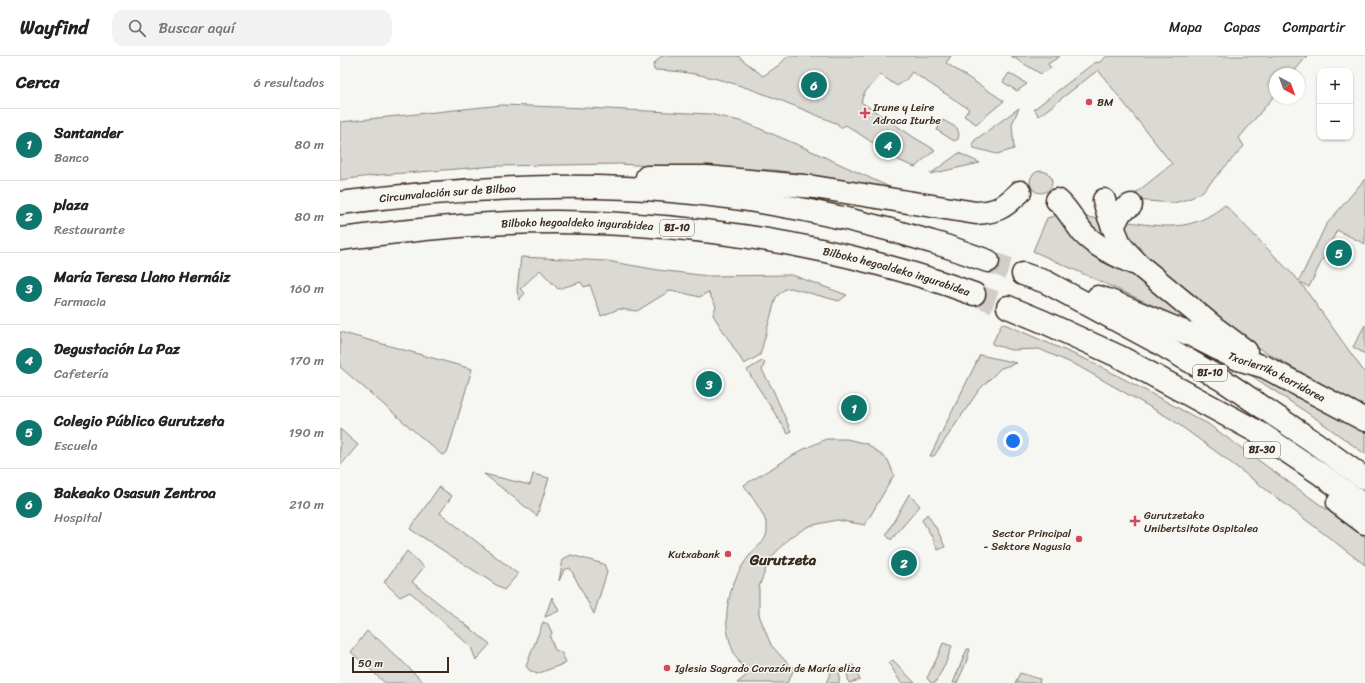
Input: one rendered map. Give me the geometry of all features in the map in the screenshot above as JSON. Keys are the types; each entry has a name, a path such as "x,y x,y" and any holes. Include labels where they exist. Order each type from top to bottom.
{"highway":[{"path":"556,186 655,177 707,177 814,187 976,213 989,212 999,209 1020,192"},
{"path":"556,186 664,191 768,204 819,213 891,230 934,242 988,261"},
{"name":"Circunvalación sur de Bilbao","path":"340,203 452,191 556,186"},
{"path":"1057,200 1061,203 1084,234 1098,245 1140,266"},
{"path":"1104,200 1108,217 1121,246 1140,266 1215,328 1253,355 1265,367"},
{"path":"1113,227 1121,211 1131,205"},
{"name":"Bilboko hegoaldeko ingurabidea","path":"340,239 455,226 556,222 661,226 748,237 811,248 882,264 923,276 974,294"},
{"name":"BI-10","path":"1024,274 1046,282 1157,342 1224,381 1365,479"},
{"name":"Txorierriko korridorea","path":"1046,282 1110,301 1189,334 1238,359 1265,367 1365,420"},
{"name":"BI-10","path":"1008,307 1080,338 1159,378 1263,435 1365,506"},
{"name":"BI-30","path":"1159,378 1365,523"}],"shaded area":[{"path":"661,56 738,56 763,76 779,65 788,56 951,56 946,63 1004,101 976,124 964,116 969,109 912,72 906,80 897,86 881,75 864,93 861,102 935,150 915,167 900,161 846,125 840,128 838,124 748,88 702,75 654,70 653,65"},
{"path":"1011,56 1060,56 1048,64 1051,68 1041,74"},
{"path":"1107,56 1307,56 1297,68 1269,68 1269,102 1239,138 1244,146 1202,192 1191,198 1174,203 1134,200 1132,196 1172,164 1098,70 1039,116 1034,109 1094,63 1100,62"},
{"path":"1009,73 1027,84 1017,91 1003,82"},
{"path":"502,105 710,114 744,122 803,147 898,191 825,177 774,170 619,164 496,166 379,175 340,180 340,122"},
{"path":"1019,108 1012,124 1014,149 997,154 974,148 972,144 975,140"},
{"path":"943,120 957,128 959,134 958,139 954,141 937,130"},
{"path":"959,153 980,163 930,174"},
{"path":"1041,171 1049,174 1052,182 1049,190 1041,193 1033,190 1030,182 1033,174"},
{"path":"1365,179 1365,244 1337,230 1309,287 1300,282 1365,373 1365,408 1237,336 1194,324 1033,251 1047,218 1061,214 1151,225 1177,226 1200,220 1213,214 1225,205 1299,281 1326,225"},
{"path":"521,257 607,261 658,270 708,276 792,275 847,295 839,301 791,288 785,289 776,297 760,355 744,364 713,315 716,306 708,292 700,297 671,290 637,311 619,309 601,316 590,285 584,287 581,282 558,289 540,270 520,289 525,293 519,300 517,290"},
{"path":"1002,323 1094,363 1208,424 1365,537 1365,565 1171,419 1078,366 1039,349 1011,350 992,344"},
{"path":"1365,325 1365,354 1353,347"},
{"path":"340,332 472,369 448,451 445,454 442,455 340,367"},
{"path":"980,355 1017,363 1001,368 979,390 934,456 930,456"},
{"path":"762,361 765,362 762,370 773,390 791,431 788,434 747,370"},
{"path":"1237,366 1365,431 1365,454 1318,420"},
{"path":"340,429 358,445 340,466"},
{"path":"826,439 847,439 867,444 888,460 894,475 865,525 837,520 809,526 790,537 769,560 759,587 759,615 771,645 789,665 795,668 787,683 737,683 747,675 737,659 730,642 727,631 727,608 733,585 743,564 763,541 767,531 767,525 762,513 744,485 802,450"},
{"path":"484,474 530,485 533,474 549,478 537,516"},
{"path":"439,487 452,496 440,513 518,574 504,590 410,529"},
{"path":"909,494 920,506 891,540 886,535"},
{"path":"927,514 938,531 945,547 938,550 922,520"},
{"path":"407,551 424,567 412,582 490,644 476,660 471,647 410,592 400,597 384,582"},
{"path":"571,555 604,564 607,572 594,614 570,568 564,570 559,581 563,559"},
{"path":"552,597 559,611 545,617"},
{"path":"543,622 548,624 552,633 550,637 555,650 561,652 566,662 537,674 529,670 526,666"},
{"path":"367,631 376,639 377,638 423,682 424,681 426,683 385,683 351,652"},
{"path":"943,643 952,646 945,665 935,683 931,683 927,678"},
{"path":"967,649 970,649 966,663 957,683 953,683"},
{"path":"893,660 915,683 901,683 889,663"},
{"path":"853,665 860,680 849,683 846,667"},
{"path":"833,667 840,668 839,683 826,683"},
{"path":"1020,673 1040,679 1039,683 1015,683"}],"tunnel":[{"path":"988,261 1023,274"},
{"path":"974,294 1008,307"}],"place":[{"name":"Bakeako Osasun Zentroa","path":"814,85"},
{"name":"BM","path":"1089,102"},
{"name":"Irune y Leire Adraca Iturbe","path":"865,113"},
{"name":"Degustación La Paz","path":"888,145"},
{"name":"Colegio Público Gurutzeta","path":"1339,253"},
{"name":"María Teresa Llano Hernáiz","path":"709,384"},
{"name":"Santander","path":"854,408"},
{"name":"Gurutzetako Unibertsitate Ospitalea","path":"1135,521"},
{"name":"Sector Principal - Sektore Nagusia","path":"1079,539"},
{"name":"Kutxabank","path":"728,554"},
{"name":"plaza","path":"904,563"},
{"name":"Iglesia Sagrado Corazón de María eliza","path":"667,668"}],"district":[{"name":"Gurutzeta","path":"783,560"}]}
